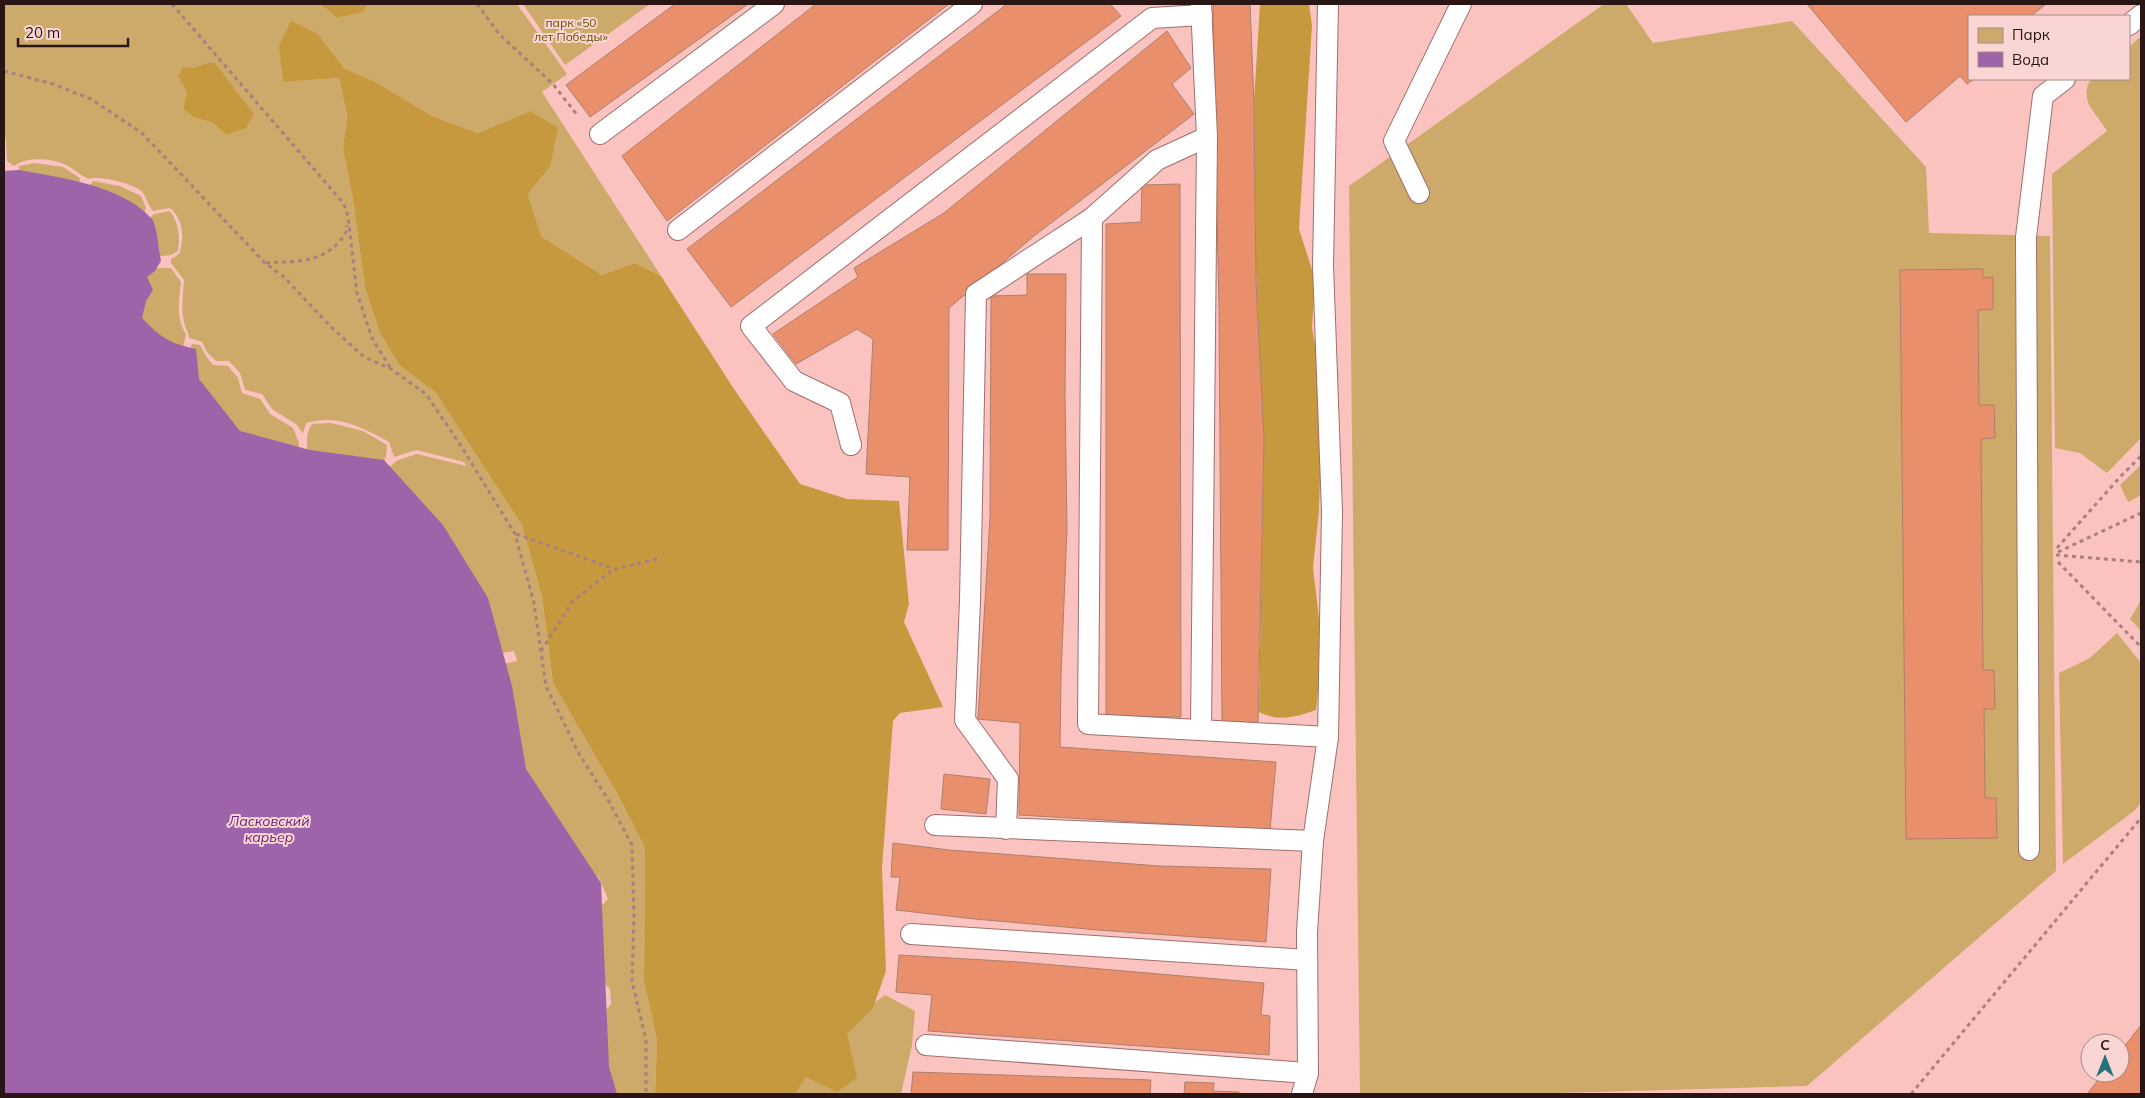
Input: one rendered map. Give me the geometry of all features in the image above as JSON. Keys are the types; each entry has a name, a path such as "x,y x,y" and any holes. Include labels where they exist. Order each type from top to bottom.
{"lane":[{"path":"600,134 774,4"},
{"path":"678,230 972,4"},
{"path":"1302,1094 1308,1073 1307,932 1313,841 1328,737 1332,512 1323,265 1328,4"},
{"path":"1419,193 1394,140 1461,4"},
{"path":"851,445 840,403 794,381 751,326 1152,18 1202,9 1207,137 1201,730"},
{"path":"2130,24 2141,15"},
{"path":"2029,850 2026,237 2043,96 2063,80"},
{"path":"1006,829 1008,779 965,720 970,601 976,294 1092,218 1156,160 1207,137"},
{"path":"1092,218 1088,724 1328,737"},
{"path":"935,825 1313,841"},
{"path":"911,934 1307,960"},
{"path":"926,1045 1308,1073"}],"path":[{"path":"172,4 344,204 348,216 357,293 372,338 392,369"},
{"path":"477,4 499,34 553,84 580,119 600,134"},
{"path":"4,71 53,84 91,99 142,133 265,263 284,278 330,326 364,357 392,369 426,394 464,449 515,534 534,603 546,686 578,752 607,798 632,846 634,917 632,980 646,1040 646,1094"},
{"path":"265,263 304,261 329,252 347,233 348,216"},
{"path":"2050,555 2141,456"},
{"path":"2050,555 2141,513"},
{"path":"515,534 615,569"},
{"path":"2050,555 2141,562"},
{"path":"2050,555 2141,647"},
{"path":"541,652 572,602 615,569 658,559"},
{"path":"1910,1094 2141,818"}],"green space":[{"path":"4,4 320,4 337,18 363,12 368,4 517,4 567,74 542,92 661,276 635,263 602,275 541,236 528,194 550,167 530,111 478,133 432,116 376,82 344,68 318,34 283,82 339,78 347,115 343,149 353,199 365,288 380,333 399,365 435,392 522,525 542,597 553,683 619,797 645,848 644,981 657,1040 655,1094 575,1094 600,1017 611,1004 610,989 597,976 596,911 608,899 598,876 593,880 542,871 494,666 517,661 514,651 495,654 374,479 398,460 417,454 467,466 464,462 416,450 394,457 389,442 369,431 339,421 329,420 306,423 303,433 296,424 272,409 262,394 245,390 240,373 229,361 216,361 207,352 202,342 189,338 182,301 184,280 171,263 171,259 179,254 181,248 182,229 178,218 170,208 153,211 143,193 133,186 109,179 89,179 65,164 56,161 44,159 31,160 14,166 7,161 6,138 4,136","holes":["207,63 214,63 242,98 226,135 212,122 195,118 183,109 193,68"]},
{"name":"парк «50 лет Победы»","path":"523,4 650,4 565,65"},
{"path":"1604,4 1626,4 1653,43 1792,21 1926,167 1929,233 2050,236 2056,871 1807,1086 1523,1094 1360,1094 1349,186"},
{"path":"2141,36 2141,438 2107,473 2080,453 2055,448 2052,174 2107,131 2090,106 2086,94 2091,80 2130,80 2130,46"},
{"path":"35,163 63,167 80,178 79,189 20,200 19,166"},
{"path":"93,181 120,186 141,196 146,208 141,220 86,192"},
{"path":"170,211 178,230 178,251 171,255 153,257 135,232 154,214"},
{"path":"150,268 171,268 181,282 179,315 186,334 182,353 174,359 128,310"},
{"path":"192,344 200,345 213,365 228,366 238,378 242,393 260,399 270,414 293,428 299,443 298,457 212,427 187,356"},
{"path":"331,423 363,431 387,445 382,467 312,466 307,445 309,429 312,424"},
{"path":"2141,465 2141,495 2128,502 2120,485"},
{"path":"2141,600 2141,631 2130,619"},
{"path":"2117,633 2141,663 2141,803 2134,811 2063,864 2059,673 2090,658"},
{"path":"885,995 915,1011 912,1045 901,1094 787,1094 797,1058"}],"shaded area":[{"path":"320,4 368,4 363,12 337,18"},
{"path":"1260,4 1309,4 1312,26 1299,229 1315,279 1312,328 1318,361 1321,447 1319,510 1313,568 1319,618 1319,682 1316,710 1301,715 1281,718 1259,712 1264,438 1256,274 1254,102"},
{"path":"291,21 318,34 344,68 376,82 432,116 478,133 530,111 558,128 550,167 528,194 541,236 602,275 635,263 661,276 734,389 800,484 847,499 899,501 909,604 904,622 943,707 900,713 893,721 882,868 886,971 873,1008 847,1034 857,1078 837,1092 806,1077 795,1094 655,1094 657,1040 644,981 645,848 619,797 553,683 542,597 522,525 435,392 399,365 380,333 365,288 353,199 343,149 347,115 339,78 283,82 279,46"},
{"path":"207,63 215,63 254,114 246,128 226,135 212,122 195,118 183,109 187,92 178,76 183,67 193,68"}],"water":[{"name":"Ласковский карьер","path":"19,170 72,180 108,191 139,207 152,219 157,233 161,261 155,271 147,277 153,290 146,301 142,318 166,339 196,349 199,379 240,431 310,450 384,460 443,525 488,598 512,686 526,769 601,883 609,1067 617,1094 4,1094 4,171"}],"building":[{"path":"675,4 748,4 590,117 566,85"},
{"path":"816,4 949,4 667,221 622,156"},
{"path":"1007,4 1110,4 1121,16 731,307 687,249"},
{"path":"1213,4 1250,4 1254,102 1256,282 1264,438 1258,725 1222,724 1219,310"},
{"path":"1807,4 2046,4 2032,15 1968,15 1968,80 1973,80 1967,84 1960,76 1906,122"},
{"path":"1167,31 1191,68 1172,84 1194,114 1034,236 949,308 948,550 907,550 910,477 866,474 873,339 857,329 796,364 773,334 858,277 854,268 944,213"},
{"path":"1180,184 1181,717 1106,716 1106,224 1141,222 1142,185"},
{"path":"1983,269 1983,278 1993,277 1993,309 1978,310 1979,405 1994,405 1995,438 1981,439 1983,670 1994,670 1995,709 1984,709 1985,798 1996,798 1997,838 1906,839 1900,270"},
{"path":"1027,274 1066,274 1067,529 1060,747 1276,762 1270,830 1019,815 1020,723 978,719 990,517 991,296 1027,295"},
{"path":"944,774 990,779 986,814 941,809"},
{"path":"893,843 949,850 1160,866 1271,869 1266,942 1098,930 896,910 900,877 891,877"},
{"path":"899,955 1019,962 1264,983 1261,1015 1270,1016 1269,1055 928,1031 932,995 896,992"},
{"path":"2141,1025 2141,1094 2087,1094 2096,1083 2130,1083 2130,1039"},
{"path":"913,1072 1151,1080 1150,1094 911,1094"},
{"path":"1185,1082 1214,1083 1213,1091 1239,1092 1239,1094 1184,1094"}]}
